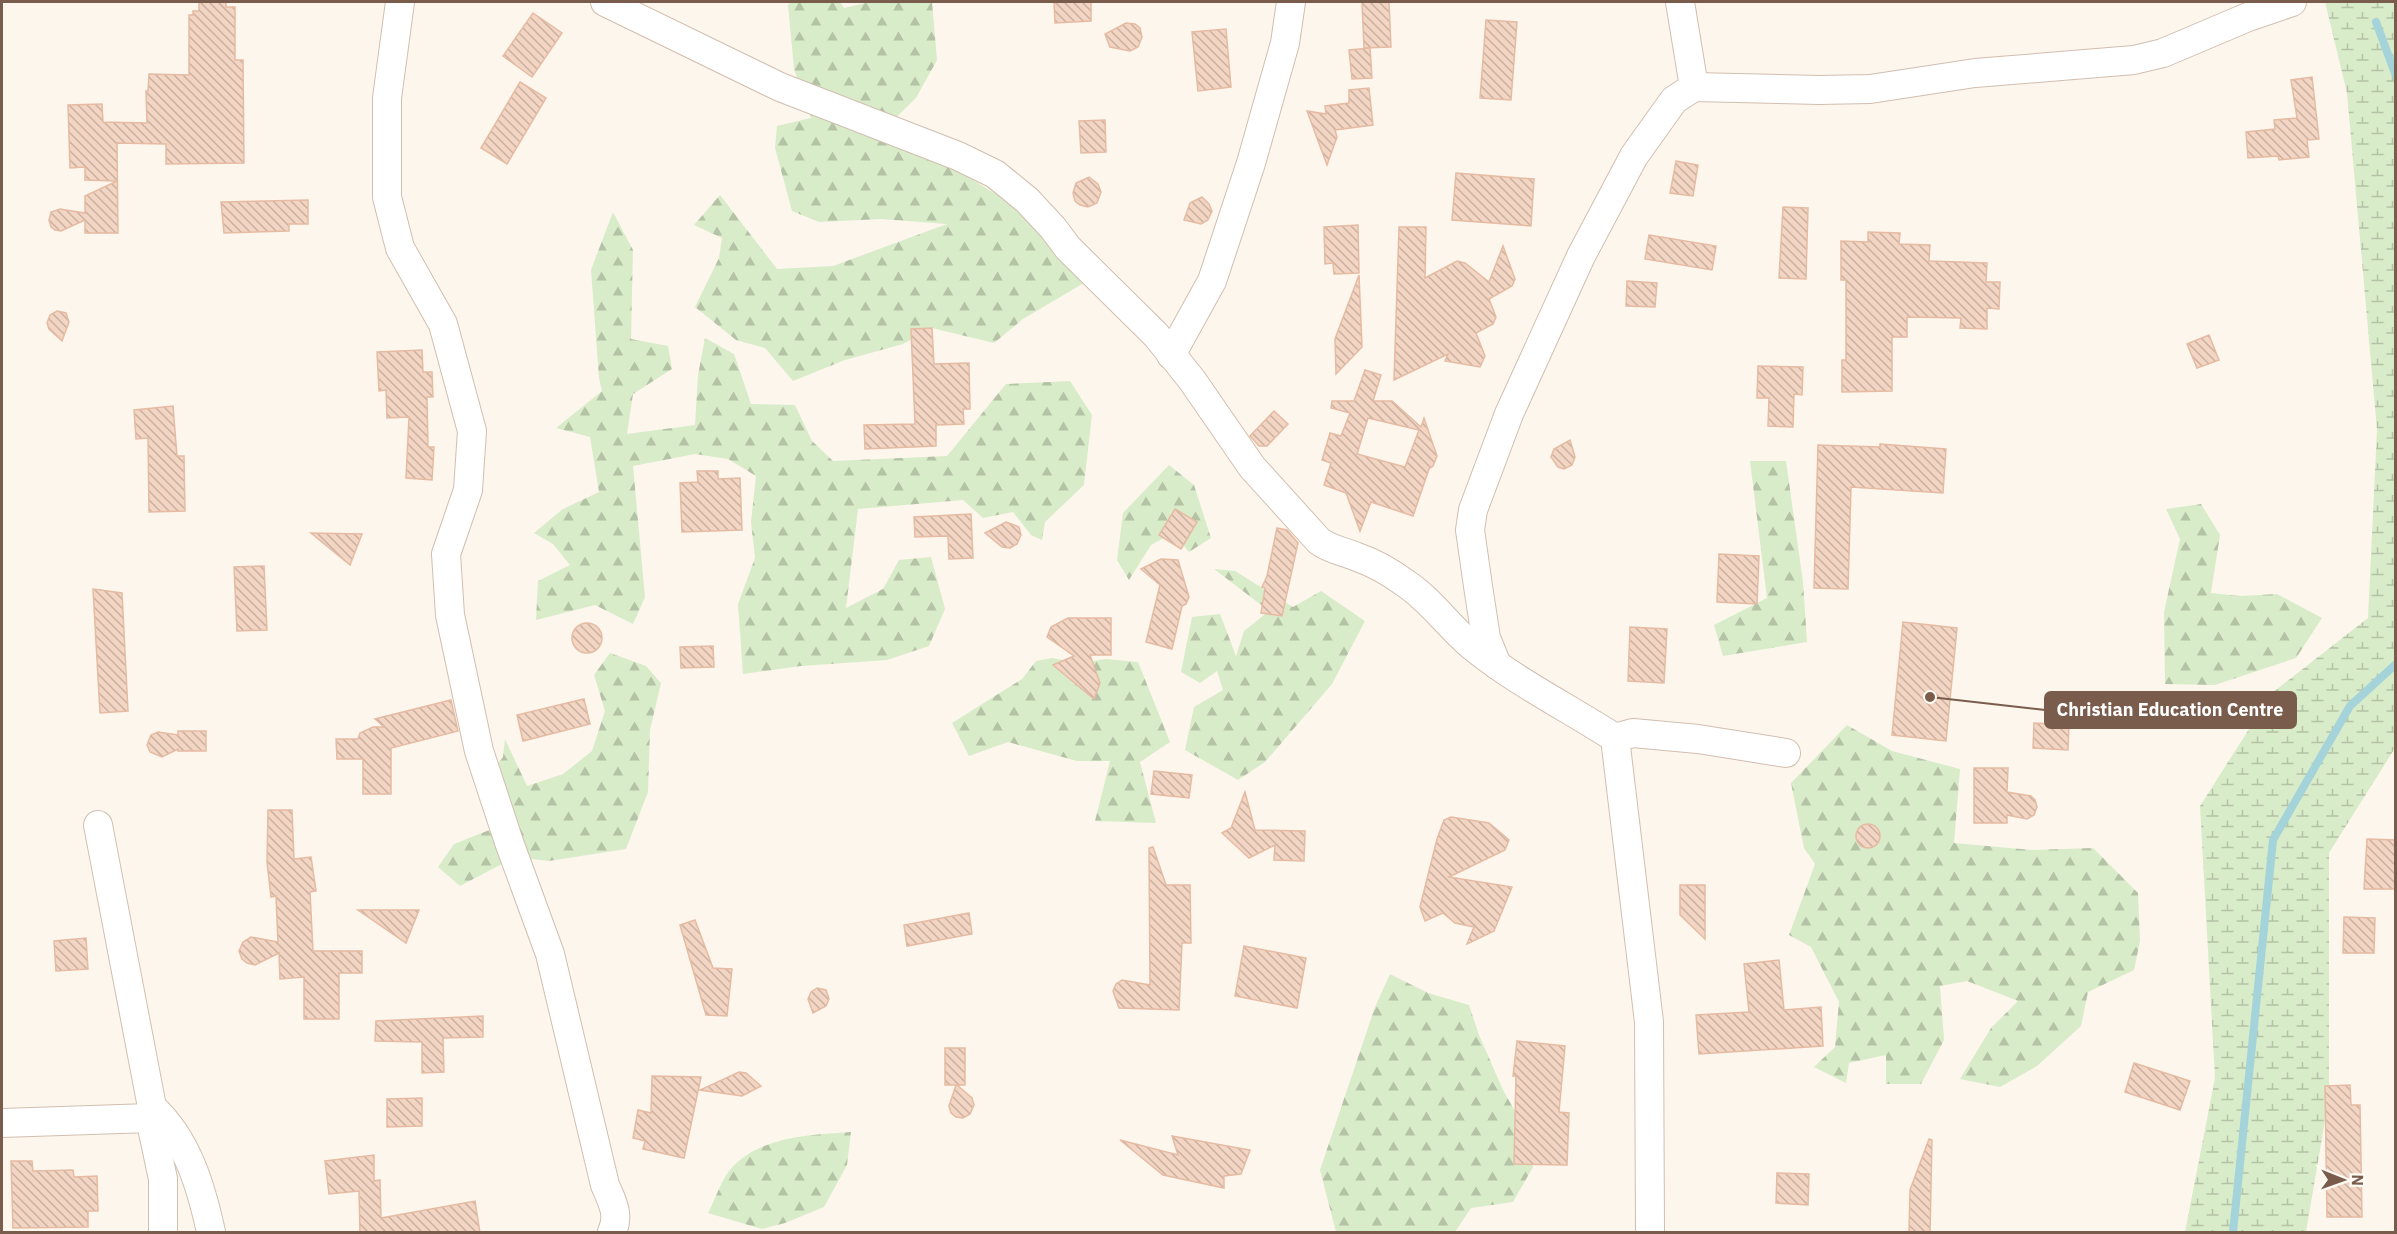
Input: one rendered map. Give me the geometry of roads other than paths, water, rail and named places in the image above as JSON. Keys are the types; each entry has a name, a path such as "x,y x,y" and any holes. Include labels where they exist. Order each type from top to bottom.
{"street":[{"path":"400,2 387,98 387,197 400,248 443,324 472,431 468,490 446,554 450,615 479,751 550,954 605,1185 616,1211 616,1224 612,1233"},
{"path":"605,2 780,87 958,156 995,174 1027,200 1068,248 1156,335 1192,380 1252,467 1319,541 1330,549 1384,568 1427,599 1471,645 1544,696 1615,738 1633,733 1698,739 1786,753"},
{"path":"1171,355 1212,281 1267,108 1285,43 1290,2"},
{"path":"1680,2 1694,87"},
{"path":"1497,665 1486,638 1470,530 1473,510 1509,414 1581,256 1634,156 1674,100 1694,87 1869,89 1975,73 2134,60 2163,54 2248,17 2292,2"},
{"path":"1615,738 1649,1022 1650,1233"},
{"path":"98,825 152,1107 174,1131 191,1162 206,1208 211,1233"},
{"path":"2,1123 150,1118 163,1179 162,1233"}],"waterway":[{"path":"2376,22 2396,76"},
{"path":"2233,1232 2273,840 2350,706 2396,664"}],"place":[{"name":"Christian Education Centre","path":"1930,697"}]}
